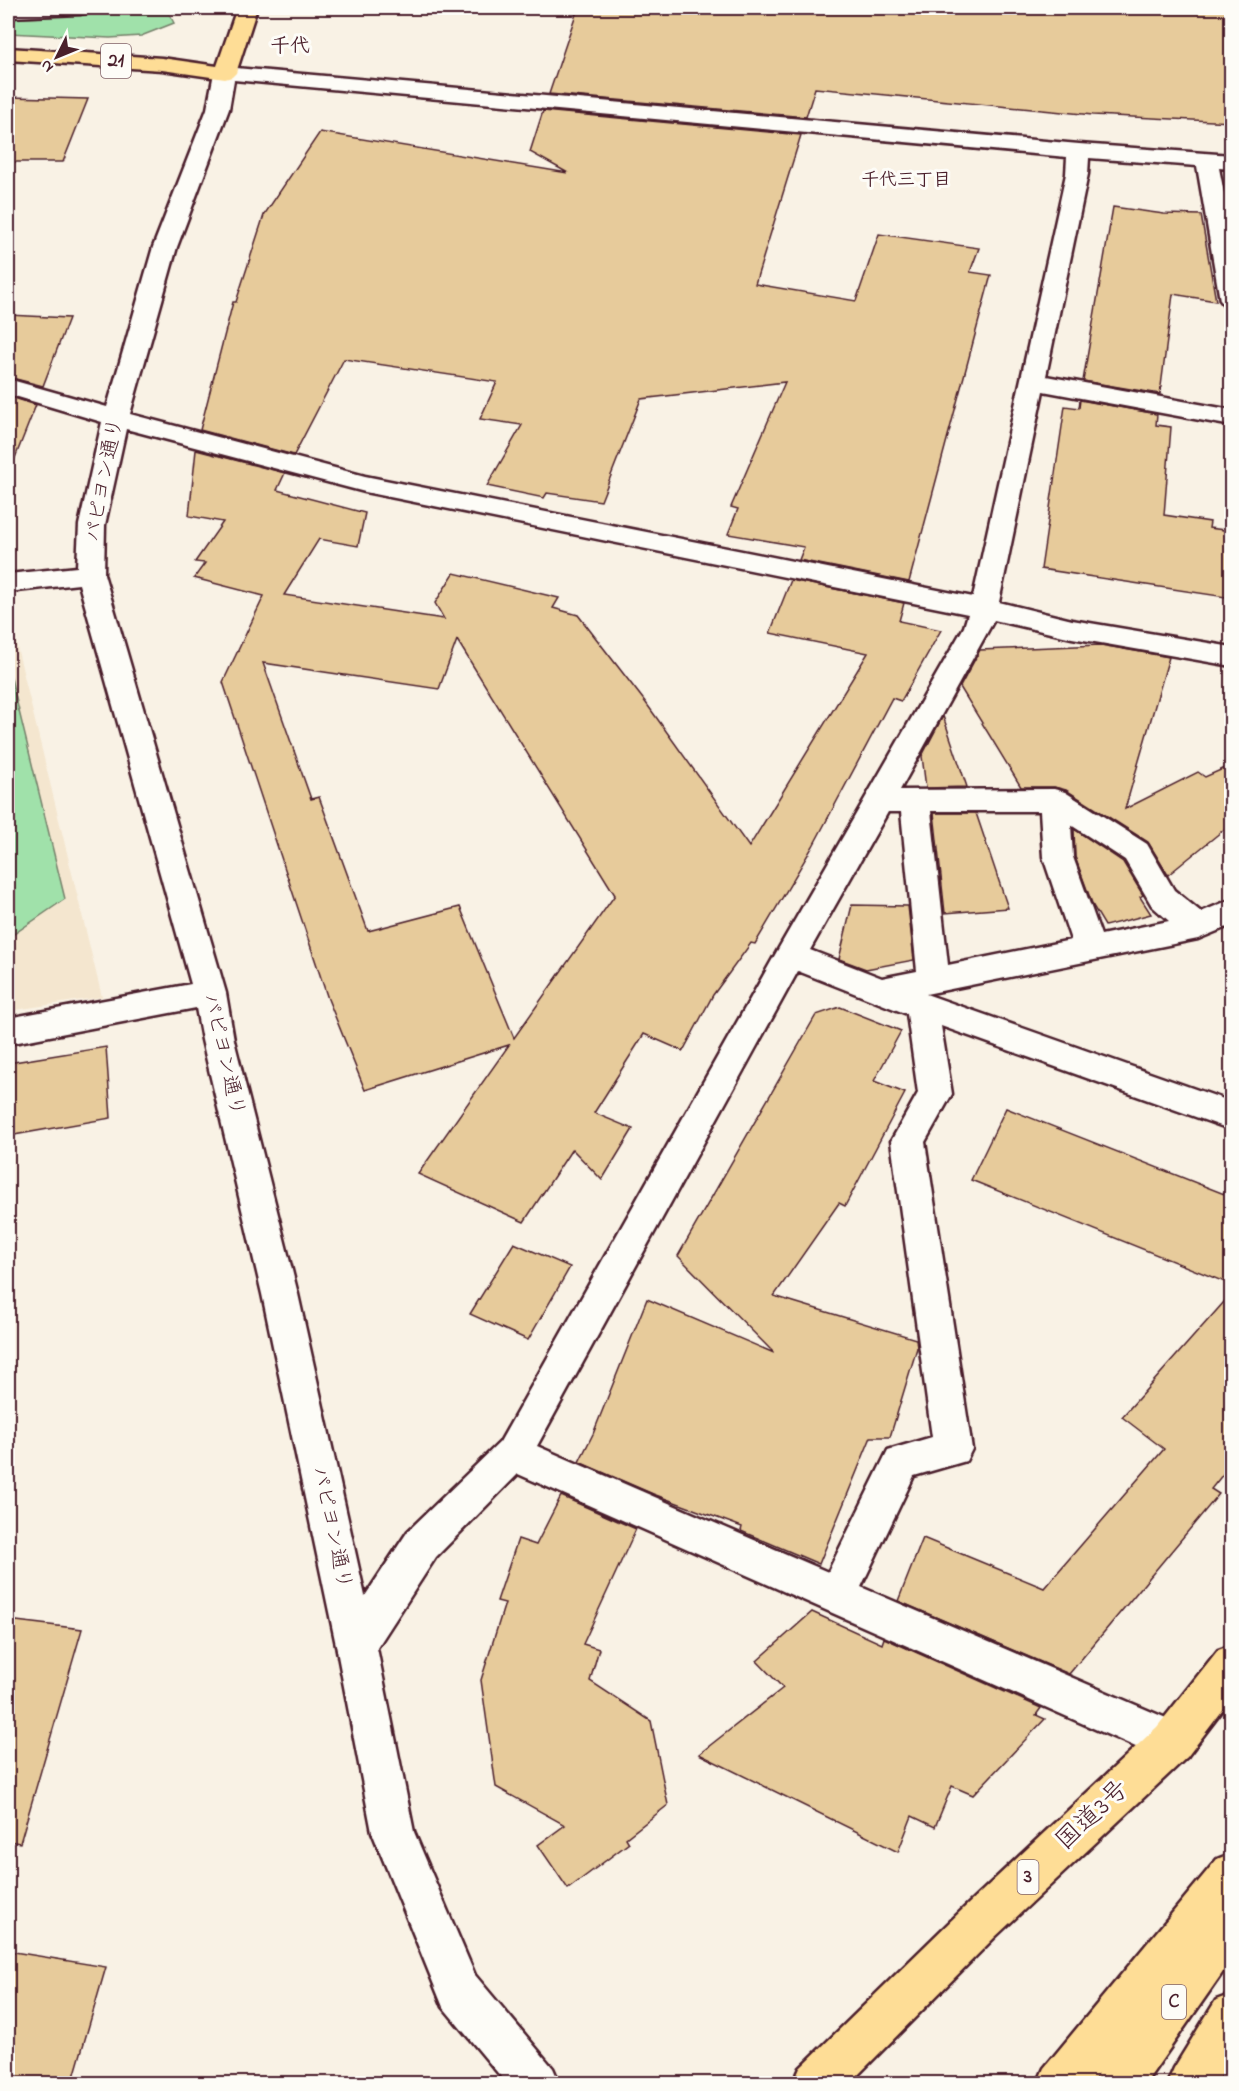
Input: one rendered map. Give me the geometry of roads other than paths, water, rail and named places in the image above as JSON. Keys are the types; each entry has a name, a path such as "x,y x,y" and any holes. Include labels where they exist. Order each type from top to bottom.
{"main road":[{"name":"パピヨン通り","path":"225,73 247,8"},
{"name":"21","path":"8,54 162,64 225,73"},
{"name":"国道3号","path":"816,2084 979,1923 1172,1742 1232,1664"},
{"path":"1060,2084 1107,2030 1232,1874"},
{"name":"C","path":"1118,2084 1232,1921"},
{"path":"1190,2084 1232,2016"}],"street":[{"path":"8,11 80,8"},
{"path":"225,73 1079,151 1232,162"},
{"name":"パピヨン通り","path":"225,73 219,109 165,247 116,418 92,525 90,574 210,993 218,1041 280,1294 356,1646 393,1832 459,1991 537,2084"},
{"path":"356,1646 422,1544 513,1454 791,955 978,627 984,608 1077,174 1079,151"},
{"path":"1207,160 1232,300"},
{"path":"1031,381 1232,418"},
{"path":"8,386 173,435 365,484 984,608 1072,629 1232,657"},
{"path":"8,583 90,574"},
{"path":"878,801 1054,800 1136,852 1163,898 1198,927"},
{"path":"1054,800 1058,857 1090,949"},
{"path":"837,1595 901,1462 953,1449 908,1141 935,1095 915,801"},
{"path":"791,955 880,992 928,993 1090,949 1198,927 1232,910"},
{"path":"8,1031 210,993"},
{"path":"928,993 1232,1116"},
{"path":"513,1454 1172,1742"}],"district":[{"name":"千代","path":"290,47"},
{"name":"千代三丁目","path":"906,181"}]}
